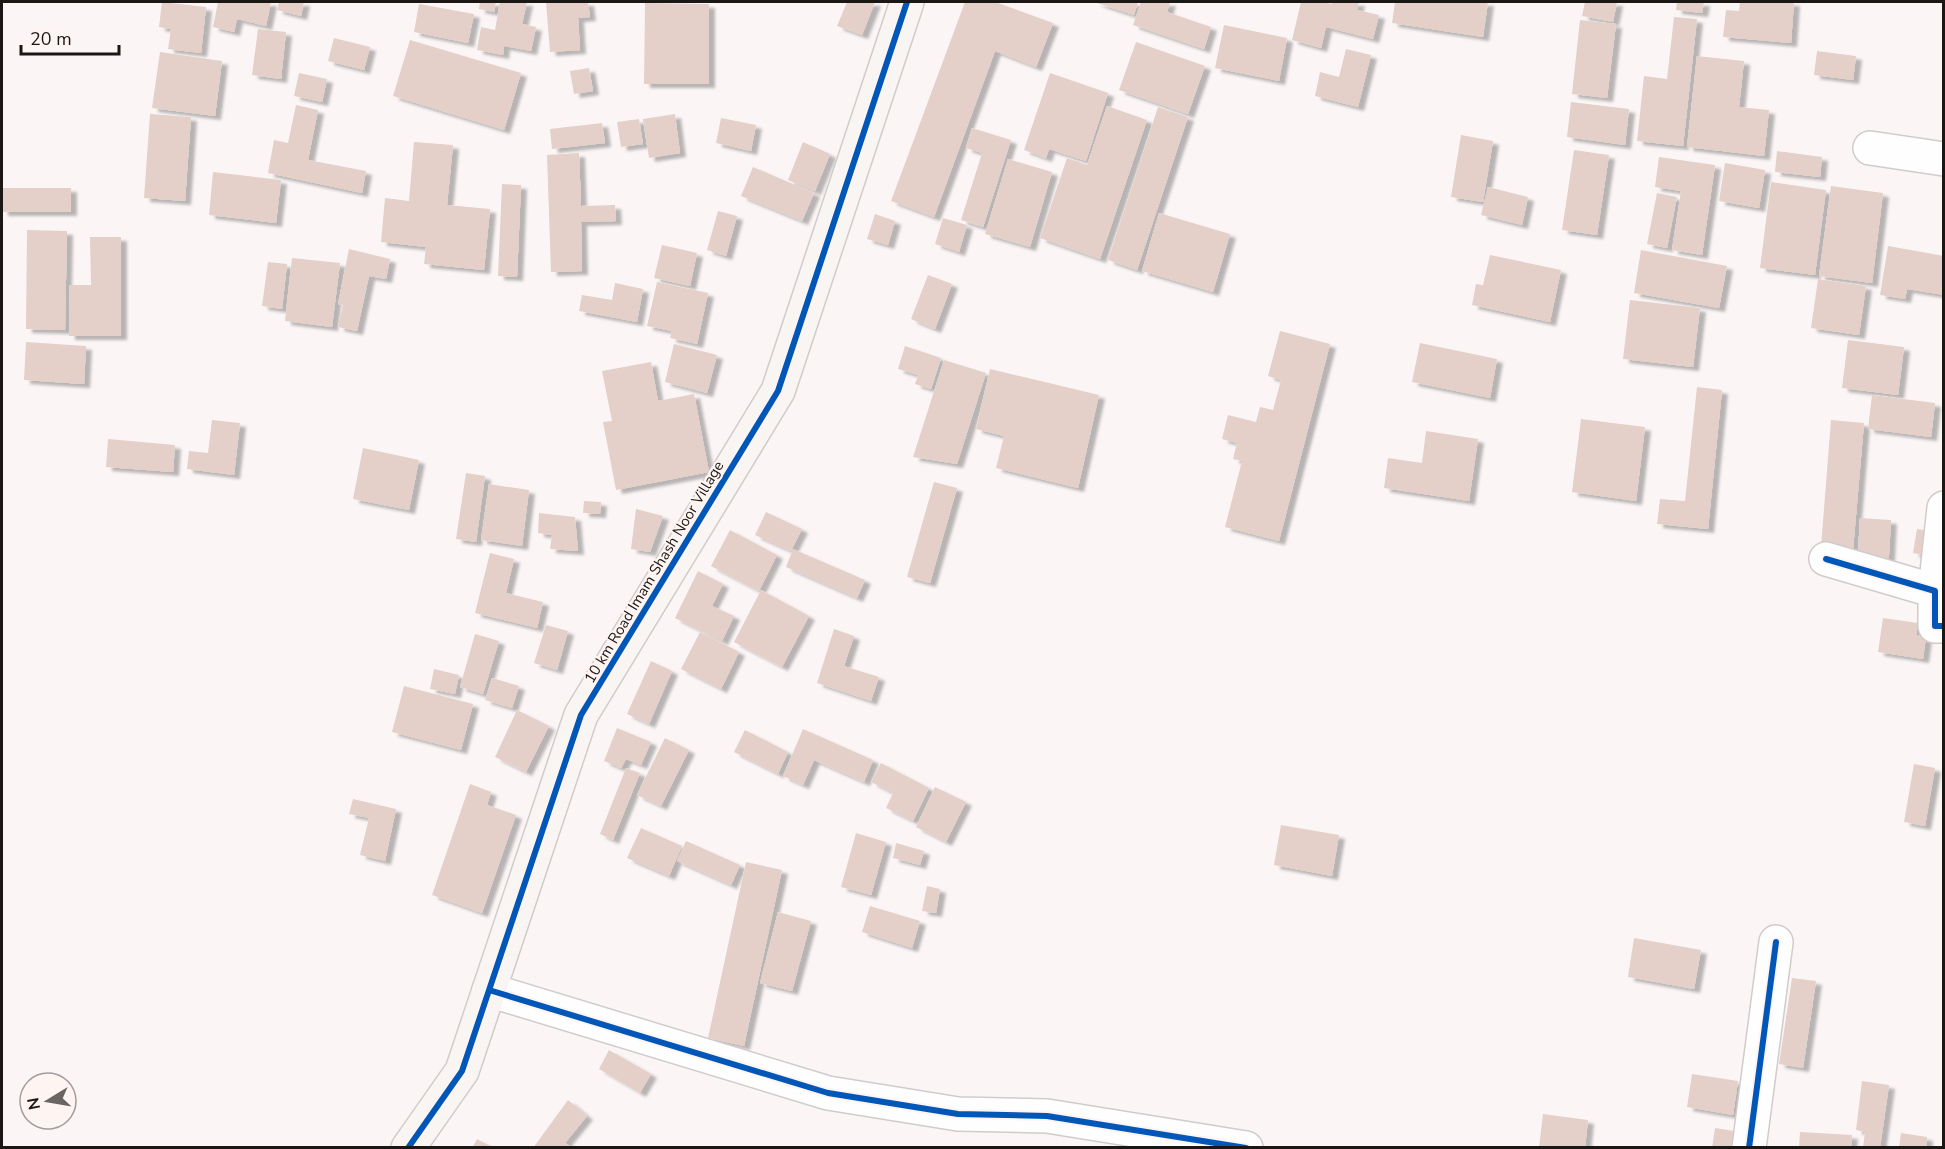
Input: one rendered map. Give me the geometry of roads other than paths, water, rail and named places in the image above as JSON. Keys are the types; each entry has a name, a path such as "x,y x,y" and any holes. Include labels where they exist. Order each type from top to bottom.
{"street":[{"name":"10 km Road Imam Shash Noor Village","path":"408,1148 462,1071 581,715 778,391 907,2"},
{"path":"1870,148 1944,159"},
{"path":"1944,508 1935,591 1935,626 1944,626"},
{"path":"1826,559 1935,591"},
{"path":"1749,1148 1776,942"},
{"path":"489,990 828,1093 958,1114 1047,1116 1246,1148"}]}
